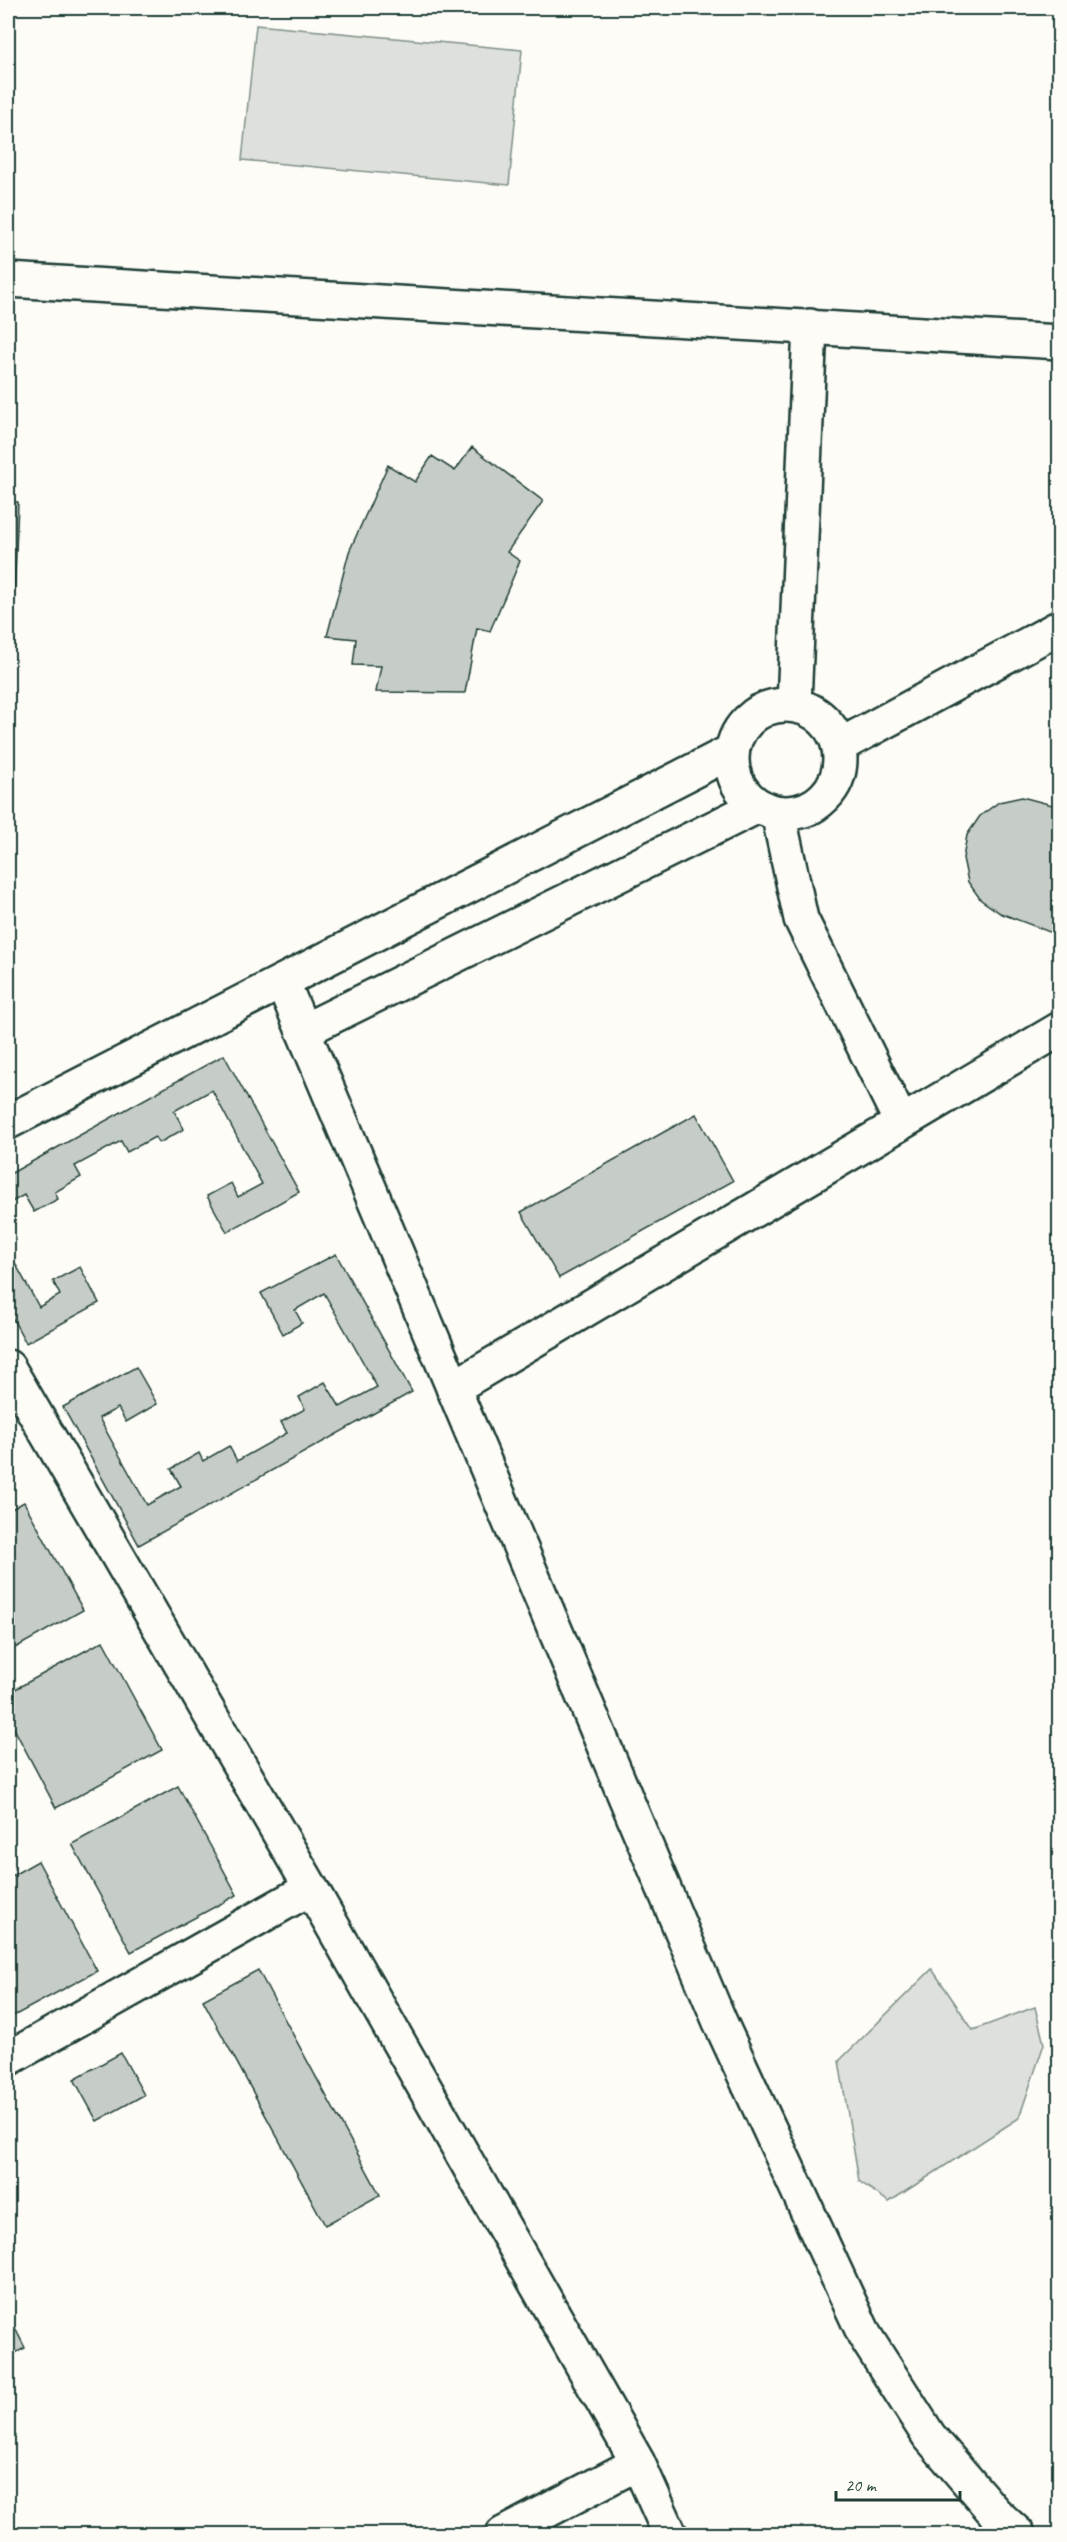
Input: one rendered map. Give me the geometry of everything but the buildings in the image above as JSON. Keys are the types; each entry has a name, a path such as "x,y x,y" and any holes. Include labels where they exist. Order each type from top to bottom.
{"street":[{"path":"8,280 1059,342"},
{"path":"794,704 810,326"},
{"path":"840,746 1059,627"},
{"path":"303,1031 768,810 800,812 819,803 834,787 840,766 840,746 830,726 815,712 794,704 773,706 754,715 740,731 732,751 734,772 742,792 768,810 801,919 901,1122"},
{"path":"8,1122 732,751"},
{"path":"283,983 720,2022 865,2336 929,2436 995,2513 1018,2535"},
{"path":"453,1388 1059,1029"},
{"path":"8,1367 311,1888 638,2463 670,2535"},
{"path":"8,2059 311,1888"},
{"path":"503,2535 638,2463"}],"shaded area":[{"path":"256,25 522,50 509,185 242,160"},
{"path":"932,1969 973,2030 1035,2007 1044,2044 1019,2118 889,2202 859,2181 839,2061"}]}
